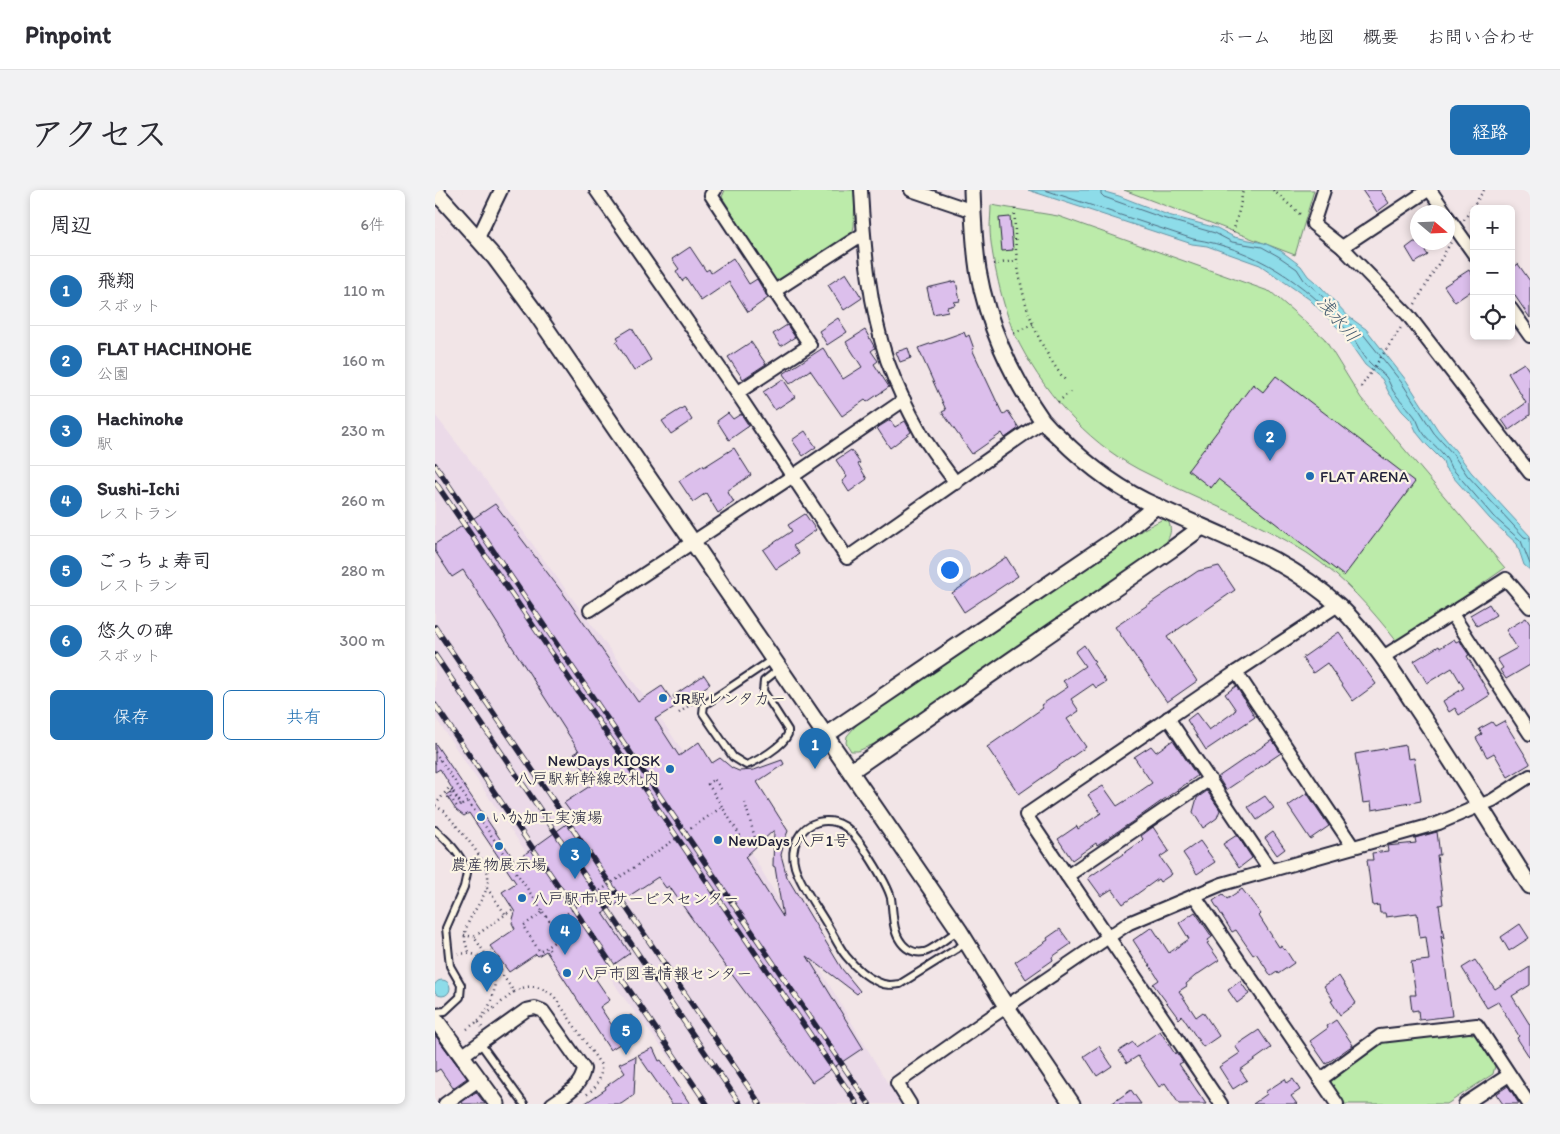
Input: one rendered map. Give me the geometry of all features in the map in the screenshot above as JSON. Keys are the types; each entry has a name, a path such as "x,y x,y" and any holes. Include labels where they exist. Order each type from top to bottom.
{"street":[{"path":"478,238 501,190"},
{"path":"596,190 737,392 847,558 1043,422"},
{"path":"715,190 711,195 773,292 810,345 737,392"},
{"path":"861,190 863,234 874,308 887,360 904,400 922,434 956,483"},
{"path":"911,190 973,211"},
{"path":"972,190 973,234 978,272 987,308 1001,346 1043,422 1069,447 1103,475 1134,495 1278,562 1309,582 1337,605 1383,657 1433,731 1530,886"},
{"path":"1324,190 1313,224 1342,248 1408,315 1530,473"},
{"path":"1342,248 1429,190 1440,205"},
{"path":"435,191 495,258 535,312 963,936 1006,1006 1072,1104"},
{"path":"1455,227 1471,250"},
{"path":"773,292 863,234"},
{"path":"1515,315 1530,336"},
{"path":"590,610 904,400"},
{"path":"826,735 1121,535 1155,506"},
{"path":"851,771 1172,549 1202,526"},
{"path":"1383,657 1506,579 1530,607"},
{"path":"1221,1104 1026,814 1337,605"},
{"path":"1453,614 1530,734"},
{"path":"1236,672 1353,847"},
{"path":"1168,718 1270,870"},
{"path":"910,1104 897,1083 1006,1006 1129,923 1222,884 1439,823 1480,807 1530,776"},
{"path":"1067,876 1210,779"},
{"path":"1194,895 1337,1104"},
{"path":"463,1055 483,1037 526,1010 535,1008 543,1011 584,1069 582,1079 577,1086 552,1104"},
{"path":"435,1019 497,1104"},
{"path":"1320,1080 1380,1036 1477,1025 1529,1104"},
{"path":"1465,1104 1509,1075"},
{"path":"445,1104 480,1079"}],"lane":[{"path":"776,664 764,681 763,691 788,730 788,734 782,744 746,765 733,758 703,713 704,705 776,664"},
{"path":"827,820 846,826 856,838 891,897 897,938 905,947 913,952 925,952 963,936 900,984 887,986 877,982 866,975 846,956 807,892 795,866 793,854 795,840 805,828 817,822 827,820"},
{"path":"435,830 459,857 467,873 464,887 446,928 450,966 461,985 460,997 445,1011 435,1012"},
{"path":"483,1037 525,1104"}],"path":[{"path":"1233,232 1243,190"},
{"path":"1273,190 1293,210 1313,224"},
{"path":"1361,387 1395,337 1457,230 1485,190"},
{"path":"1015,209 1015,252 1023,296 1046,354 1065,380"},
{"path":"993,264 1017,261"},
{"path":"1014,333 1033,324"},
{"path":"1058,402 1070,392"},
{"path":"435,752 561,937 540,952 523,926 543,912"},
{"path":"435,764 441,760"},
{"path":"721,789 714,779 708,784 744,842 750,845 754,842 755,838 745,803"},
{"path":"435,805 449,788 453,793 461,805 457,807 449,795 453,792 463,805 468,801"},
{"path":"559,919 722,807"},
{"path":"487,888 506,915"},
{"path":"464,935 474,937 513,910"},
{"path":"474,937 486,960"},
{"path":"547,947 552,953"},
{"path":"492,950 483,968 485,971 494,974"},
{"path":"457,954 469,953 486,960 498,960 499,970 514,992 467,1029"},
{"path":"494,974 506,968"},
{"path":"478,1021 489,1008 492,1000 495,989 494,974"},
{"path":"478,1021 483,1037"}],"shaded area":[{"path":"435,415 487,482 665,725 753,856 900,1104 703,1104 624,998 435,717"}],"green space":[{"path":"725,190 855,190 852,235 781,282 773,279 722,197"},
{"path":"1124,190 1314,190 1295,255"},
{"path":"991,205 1058,216 1271,292 1324,338 1361,398 1505,568 1398,643 1378,618 1345,583 1307,553 1245,519 1159,480 1118,457 1082,428 1066,411 1038,375 1015,335 1006,312 995,267 990,228"},
{"path":"1163,519 1168,521 1170,532 1168,539 1161,549 874,744 858,751 851,751 846,743 847,736 859,722 1144,529"},
{"path":"1468,1033 1475,1035 1495,1066 1493,1074 1447,1104 1343,1104 1330,1086 1332,1077 1381,1042"}],"water":[{"name":"浅水川","path":"1028,190 1098,190 1168,215 1217,228 1234,237 1264,243 1281,251 1301,266 1308,276 1349,317 1366,329 1406,380 1438,430 1471,472 1530,536 1530,570 1524,565 1517,544 1490,519 1445,468 1443,461 1417,433 1411,420 1389,393 1382,379 1365,365 1342,332 1309,299 1260,265 1207,246 1192,244"},
{"path":"442,980 448,982 450,988 448,994 442,996 436,994 434,988 436,982"}],"pier":[{"path":"435,190 463,190 444,236 435,226"}],"building":[{"path":"1362,190 1380,190 1389,203 1377,212"},
{"path":"1010,217 1013,250 1002,251 999,218"},
{"path":"1410,245 1410,250 1426,250 1425,251 1428,255 1415,263 1406,248"},
{"path":"690,247 706,271 709,269 711,273 733,258 749,284 757,279 768,298 748,312 729,282 701,301 686,278 682,281 676,271 679,269 672,259"},
{"path":"1518,264 1530,281 1530,318 1515,296 1515,266"},
{"path":"1469,270 1470,272 1470,292 1455,302 1444,286"},
{"path":"846,273 862,298 844,310 828,285"},
{"path":"956,281 960,301 954,302 955,305 947,307 948,311 933,314 927,288"},
{"path":"838,318 847,332 827,345 819,331"},
{"path":"787,325 795,337 781,346 773,334"},
{"path":"632,328 651,360 634,371 616,342 619,340 617,337"},
{"path":"865,330 875,348 871,351 878,361 874,364 889,387 867,402 865,400 842,416 810,370 790,384 783,374 823,348 843,379 862,367 846,342"},
{"path":"964,332 966,337 969,335 974,349 972,349 1003,415 1008,411 1019,428 1005,438 1002,433 972,454 942,412 946,410 918,348"},
{"path":"751,342 766,364 743,379 728,357"},
{"path":"908,348 911,358 900,362 896,352"},
{"path":"1524,363 1530,372 1530,415 1509,430 1502,420 1526,403 1508,373"},
{"name":"FLAT ARENA","path":"1276,376 1415,482 1344,576 1218,479 1211,488 1188,470 1253,384 1263,392"},
{"path":"783,379 795,397 775,410 763,392"},
{"path":"684,407 692,420 671,434 662,421"},
{"path":"728,413 733,419 741,414 749,426 729,440 717,421"},
{"path":"890,420 895,427 905,421 911,432 890,448 877,428"},
{"path":"805,431 816,447 803,456 792,440"},
{"path":"734,448 751,475 727,491 734,502 718,513 706,493 693,502 679,481"},
{"path":"851,450 860,463 858,464 867,479 849,492 842,481 847,477 836,460"},
{"path":"495,504 565,596 638,702 662,686 676,706 655,719 679,756 699,742 712,763 720,758 739,771 754,770 782,760 784,764 757,782 788,831 781,855 787,877 842,969 860,991 857,994 807,956 863,1048 812,1082 716,953 669,886 666,888 658,877 603,913 630,953 595,978 610,1000 600,1007 613,1027 631,1015 641,1031 610,1050 546,951 538,956 536,954 509,972 490,946 515,929 512,923 515,912 502,892 516,883 469,813 464,816 456,810 446,795 453,790 440,769 435,772 435,743 515,861 575,818 564,803 593,784 574,754 579,751 463,570 452,577 435,551 435,544","holes":["774,830 773,866 775,867 783,917 745,857"]},
{"path":"805,514 816,530 793,546 799,554 776,569 763,550 792,531 788,525"},
{"path":"1006,557 1018,576 964,612 952,593"},
{"path":"1219,566 1235,590 1167,637 1197,681 1167,702 1115,627 1198,571"},
{"path":"1489,604 1496,615 1477,626 1470,615"},
{"path":"1526,618 1530,624 1530,665 1506,679 1500,670 1503,668 1497,659 1517,648 1506,630"},
{"path":"1339,632 1376,684 1353,701 1327,663 1313,673 1302,658"},
{"path":"1454,639 1456,642 1460,640 1469,655 1467,656 1490,695 1459,715 1455,708 1449,712 1443,701 1464,688 1452,668 1427,683 1414,661"},
{"path":"1084,645 1106,682 1096,688 1093,684 1071,699 1079,711 1067,719 1086,747 1019,794 987,747 1043,708 1041,705 1068,687 1063,681 1085,666 1075,652"},
{"path":"704,675 710,684 680,705 673,696"},
{"path":"1236,686 1255,717 1206,750 1187,720 1196,713 1209,730 1236,710 1225,694"},
{"path":"1504,721 1530,763 1508,777 1494,753 1487,757 1476,738 1482,734 1479,729 1492,722 1495,726"},
{"path":"1173,740 1197,776 1132,822 1097,845 1096,843 1072,860 1058,839 1077,826 1078,829 1101,813 1088,795 1103,786 1117,806 1133,796 1152,783 1134,757 1151,746 1156,752"},
{"path":"1272,740 1281,753 1226,790 1218,777"},
{"path":"1406,745 1408,759 1414,758 1421,801 1372,810 1371,802 1363,803 1355,754"},
{"path":"1207,791 1220,810 1217,818 1203,828 1193,812 1197,798"},
{"path":"1307,793 1329,826 1310,839 1288,806"},
{"path":"1265,796 1274,808 1257,820 1248,807"},
{"path":"1153,827 1169,851 1160,857 1172,874 1160,882 1158,879 1123,904 1112,889 1101,896 1088,878 1139,843 1143,839 1141,836"},
{"path":"1273,832 1285,849 1277,855 1265,838"},
{"path":"1437,832 1440,855 1437,855 1443,904 1439,905 1444,939 1441,935 1452,1016 1419,1020 1418,1010 1412,1011 1410,995 1416,995 1411,962 1429,960 1426,937 1420,938 1417,913 1386,917 1385,913 1380,913 1379,905 1373,906 1367,860 1373,860 1372,853 1388,851 1387,846 1416,843 1415,838"},
{"path":"1237,835 1252,858 1239,868 1223,844"},
{"path":"1200,841 1215,862 1197,874 1183,853"},
{"path":"1242,889 1261,914 1259,916 1279,947 1281,946 1285,949 1294,963 1278,974 1277,972 1271,976 1256,953 1253,955 1236,930 1232,932 1213,901 1223,894 1227,899"},
{"path":"1195,912 1212,937 1207,943 1219,960 1195,976 1186,984 1187,986 1179,991 1196,1017 1203,1012 1219,1036 1203,1047 1182,1016 1179,1019 1153,984 1159,980 1133,940 1152,927 1169,953 1189,939 1179,923"},
{"path":"1520,924 1529,938 1509,951 1501,937"},
{"path":"1060,929 1071,944 1052,957 1053,960 1026,979 1015,962 1048,940 1047,938"},
{"path":"1475,960 1495,989 1530,967 1530,985 1512,996 1530,1025 1530,1058 1498,1002 1487,1008 1462,968"},
{"path":"1339,976 1356,1003 1340,1015 1324,986"},
{"path":"1240,981 1249,994 1237,1003 1228,990"},
{"path":"1336,1020 1353,1045 1326,1064 1310,1041"},
{"path":"1259,1030 1271,1048 1240,1070 1247,1080 1233,1089 1219,1067 1240,1053 1235,1046"},
{"path":"1160,1031 1175,1054 1176,1052 1183,1062 1179,1064 1206,1104 1179,1104 1165,1083 1159,1087 1138,1056 1127,1063 1119,1051 1133,1042 1136,1047"},
{"path":"435,1035 467,1078 453,1088 440,1069 435,1072"},
{"path":"1099,1046 1112,1066 1097,1076 1084,1056"},
{"path":"653,1048 659,1061 661,1060 690,1104 672,1104 638,1055"},
{"path":"636,1056 634,1095 621,1104 584,1104 625,1073 619,1064"},
{"path":"1285,1079 1287,1083 1293,1079 1300,1090 1291,1096 1297,1104 1253,1104 1267,1094 1265,1092"},
{"path":"1508,1086 1519,1104 1503,1104 1496,1094"},
{"path":"1131,1090 1141,1104 1111,1104"},
{"path":"476,1092 485,1104 463,1104 462,1102"}],"railway":[{"path":"435,465 869,1104"},
{"path":"435,482 857,1104"},
{"path":"435,627 760,1104"},
{"path":"435,655 740,1104"},
{"path":"435,705 707,1104"}],"place":[{"name":"FLAT HACHINOHE","path":"1270,461"},
{"name":"FLAT ARENA","path":"1310,476"},
{"name":"JR駅レンタカー","path":"663,698"},
{"name":"NewDays KIOSK 八戸駅新幹線改札内","path":"670,769"},
{"name":"飛翔","path":"815,769"},
{"name":"いか加工実演場","path":"481,817"},
{"name":"NewDays 八戸1号","path":"718,840"},
{"name":"農産物展示場","path":"499,846"},
{"name":"Hachinohe","path":"575,879"},
{"name":"八戸駅市民サービスセンター","path":"522,898"},
{"name":"Sushi-Ichi","path":"565,955"},
{"name":"八戸市図書情報センター","path":"567,973"},
{"name":"悠久の碑","path":"487,992"},
{"name":"ごっちょ寿司","path":"626,1055"}]}
